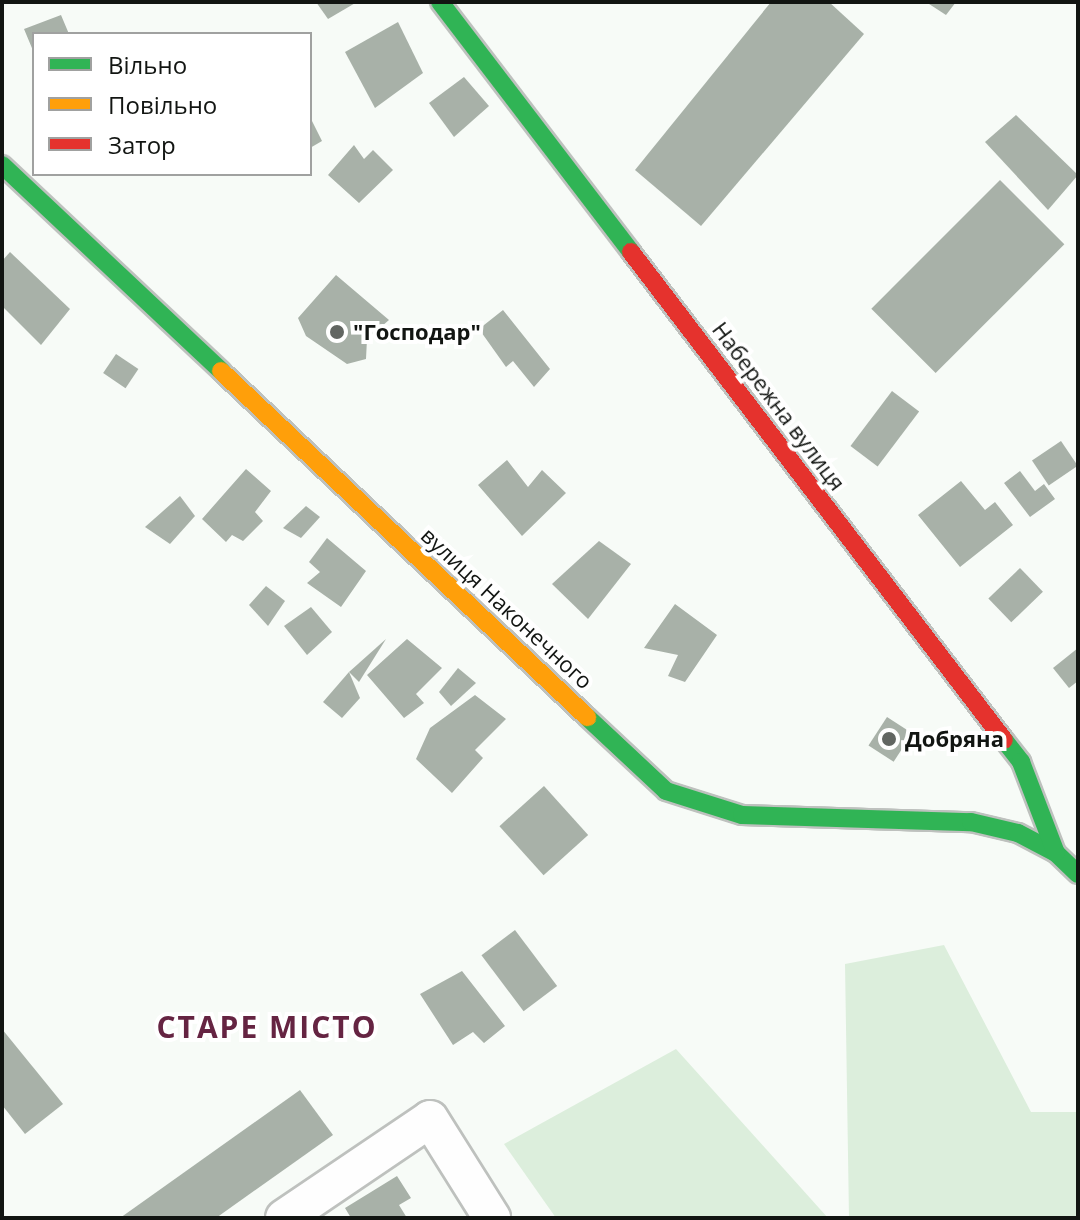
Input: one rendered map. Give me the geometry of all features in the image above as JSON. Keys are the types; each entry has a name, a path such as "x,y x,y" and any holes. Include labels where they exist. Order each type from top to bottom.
{"street":[{"name":"Набережна вулиця","path":"440,2 1021,762 1056,853"},
{"name":"вулиця Наконечного","path":"2,165 666,791 742,815 971,822 1018,833 1056,853 1078,874"},
{"path":"284,1218 430,1119 492,1218"}],"green space":[{"path":"944,945 1031,1112 1078,1112 1078,1218 849,1218 845,964"},
{"path":"676,1049 828,1218 556,1218 504,1144"}],"building":[{"path":"316,2 357,2 328,19"},
{"path":"771,2 829,2 864,34 701,226 635,170"},
{"path":"926,2 956,2 946,15"},
{"path":"61,15 68,32 32,32 32,48 24,29"},
{"path":"398,22 423,73 375,108 345,52"},
{"path":"464,77 489,106 454,137 429,103"},
{"path":"1016,115 1078,175 1048,210 985,142"},
{"path":"312,121 322,141 312,147"},
{"path":"354,145 364,159 373,150 393,170 359,203 328,175"},
{"path":"1000,180 1064,244 936,373 871,309"},
{"path":"10,252 70,309 41,345 2,306 2,261"},
{"path":"336,275 389,320 367,339 366,359 347,364 306,336 298,318"},
{"path":"503,310 550,369 534,387 513,361 506,367 479,329"},
{"path":"116,354 138,369 126,388 103,373"},
{"path":"892,391 919,411 878,467 850,446"},
{"path":"1061,441 1078,466 1049,485 1032,461"},
{"path":"507,460 528,487 542,470 566,493 522,536 478,485"},
{"path":"246,469 271,491 255,512 263,521 243,541 232,535 226,542 202,519"},
{"path":"1020,471 1035,491 1044,484 1055,499 1030,517 1004,483"},
{"path":"961,481 985,510 995,502 1013,525 960,567 918,515"},
{"path":"180,496 195,516 170,544 145,527"},
{"path":"306,506 320,517 301,538 283,528"},
{"path":"327,538 366,571 341,607 307,583 320,572 309,562"},
{"path":"599,541 631,564 588,619 552,584"},
{"path":"1020,568 1043,592 1011,622 988,599"},
{"path":"266,586 285,601 268,626 249,605"},
{"path":"675,604 717,635 685,682 668,676 678,655 644,648"},
{"path":"311,607 332,632 307,655 284,626"},
{"path":"386,639 359,682 349,672"},
{"path":"407,639 442,668 416,694 424,703 404,718 367,675"},
{"path":"1078,648 1078,681 1069,688 1053,668"},
{"path":"458,668 476,683 451,706 439,692"},
{"path":"349,672 360,698 342,718 323,702"},
{"path":"475,695 506,719 475,750 483,758 452,793 416,759 430,728"},
{"name":"Добряна","path":"887,717 912,733 894,762 868,746"},
{"path":"544,786 588,835 544,875 499,826"},
{"path":"515,930 557,986 524,1011 481,955"},
{"path":"462,971 505,1026 484,1043 473,1032 453,1045 420,994"},
{"path":"2,1029 63,1104 25,1134 2,1105"},
{"path":"300,1090 333,1135 216,1218 120,1218"},
{"path":"397,1176 411,1198 399,1205 407,1218 351,1218 345,1208"}],"traffic: fast":[{"path":"440,2 631,252"},
{"path":"2,165 221,371"},
{"path":"587,717 666,791 742,815 971,822 1018,833 1056,853 1078,874"},
{"path":"1004,740 1021,762 1056,853"}],"traffic: slow":[{"path":"221,371 587,717"}],"traffic: jam":[{"path":"631,252 1004,740"}],"place":[{"name":"\"Господар\"","path":"337,332"},
{"name":"Добряна","path":"889,739"}],"district":[{"name":"СТАРЕ МІСТО","path":"267,1027"}]}
